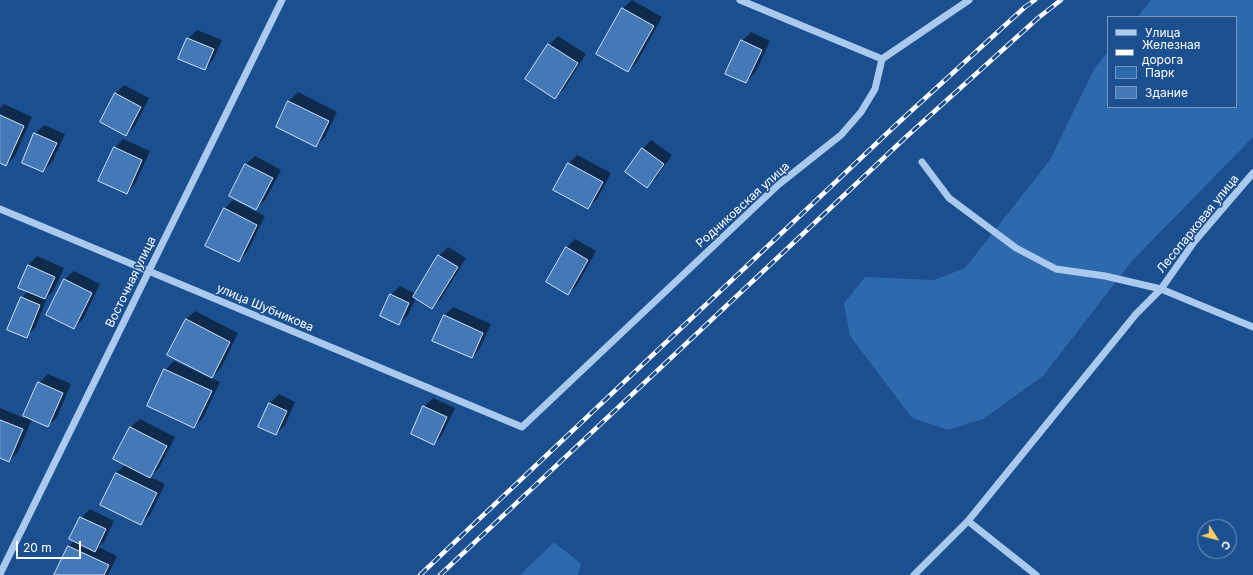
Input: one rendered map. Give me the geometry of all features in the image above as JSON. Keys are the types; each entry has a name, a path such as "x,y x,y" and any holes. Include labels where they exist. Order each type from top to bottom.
{"street":[{"name":"Восточная улица","path":"0,574 282,0"},
{"path":"740,0 882,59 969,0"},
{"name":"Родниковская улица","path":"522,427 778,185 841,135 861,112 875,89 882,59"},
{"path":"922,162 949,198 1016,248 1056,269 1106,276 1161,289 1253,327"},
{"name":"Лесопарковая улица","path":"914,575 968,521 1136,314 1161,289 1194,242 1253,173"},
{"name":"улица Шубникова","path":"0,209 522,427"},
{"path":"968,521 1036,575"}],"green space":[{"path":"1151,0 1253,0 1253,137 1132,261 1043,376 983,419 948,430 912,418 850,336 844,303 865,277 934,280 965,268 1050,160 1094,69 1107,53 1107,108 1237,108 1237,16 1138,16"},
{"path":"554,542 581,564 578,575 520,575"}],"building":[{"path":"622,8 654,26 628,72 596,54"},
{"path":"187,38 214,49 205,70 178,59"},
{"path":"741,40 762,50 746,83 725,74"},
{"path":"548,44 578,63 555,99 525,79"},
{"path":"115,93 141,107 126,136 100,122"},
{"path":"288,101 329,121 316,147 276,127"},
{"path":"0,115 24,126 6,166 0,163"},
{"path":"34,133 57,143 43,172 22,163"},
{"path":"114,147 142,160 127,194 98,181"},
{"path":"642,148 664,164 647,188 625,172"},
{"path":"568,163 603,182 588,209 553,190"},
{"path":"245,164 273,178 256,210 229,196"},
{"path":"224,208 257,225 239,262 205,246"},
{"path":"566,247 588,260 568,295 546,282"},
{"path":"438,255 458,267 432,309 413,297"},
{"path":"28,265 55,277 45,299 18,288"},
{"path":"64,279 92,293 74,329 46,315"},
{"path":"390,294 409,303 399,325 380,316"},
{"path":"21,297 40,305 27,338 7,330"},
{"path":"444,315 483,333 472,358 432,341"},
{"path":"186,319 230,342 212,378 167,355"},
{"path":"164,369 212,391 194,428 147,406"},
{"path":"38,382 63,393 48,427 23,416"},
{"path":"269,403 287,411 276,435 258,427"},
{"path":"423,406 447,417 434,445 411,434"},
{"path":"0,420 23,429 9,462 0,458"},
{"path":"130,427 167,446 150,478 113,459"},
{"path":"116,473 157,493 141,525 100,505"},
{"path":"80,517 106,529 95,552 69,539"},
{"path":"68,546 109,565 104,575 54,575"}],"railway":[{"path":"420,575 898,123 1025,7 1035,0"},
{"path":"440,575 906,137 1038,18 1061,0"}]}
